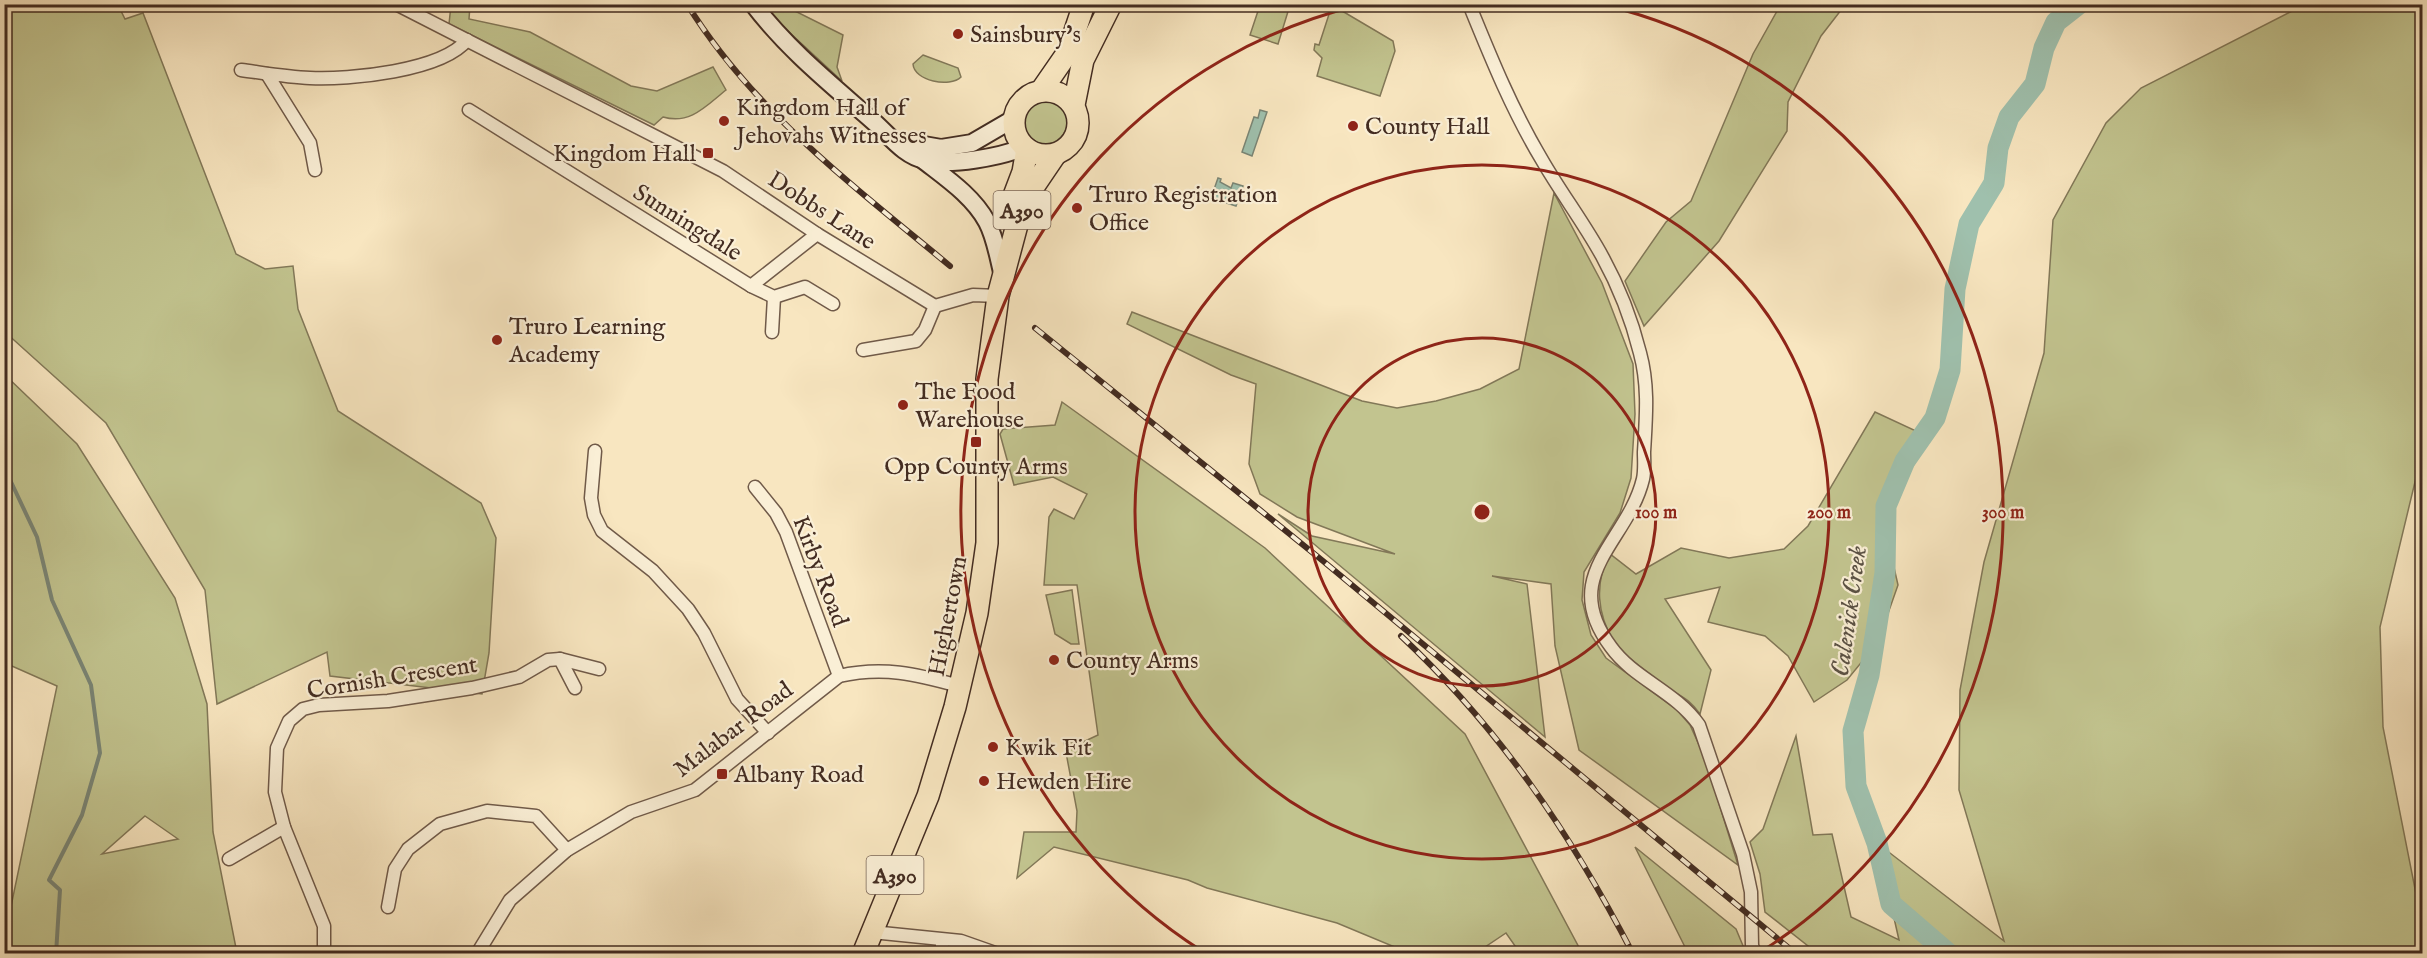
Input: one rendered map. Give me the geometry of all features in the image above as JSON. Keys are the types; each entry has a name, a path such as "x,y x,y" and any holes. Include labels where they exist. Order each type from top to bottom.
{"highway":[{"path":"1084,4 1068,52 1041,91 1026,98 1015,118 1016,134 1026,148 1035,154 1055,154 1068,147 1077,132 1078,118 1074,105 1083,60 1112,4"},
{"path":"1041,91 1062,94 1074,105"},
{"name":"Highertown","path":"863,954 928,796 977,613 987,543 987,379 1002,272 1006,219 1023,172 1026,148"},
{"name":"Highertown","path":"1002,272 1026,202 1055,154"}],"street":[{"name":"Dobbs Lane","path":"396,4 723,171 818,234 934,306"},
{"path":"753,4 813,70 888,137 923,160 958,188 979,210 994,238 1002,272"},
{"path":"1469,4 1503,88 1542,160 1603,257 1640,352 1647,408 1644,477 1632,507 1600,558 1593,577 1592,600 1598,621 1611,648 1687,707 1699,725 1743,854 1751,892 1752,946 1756,954"},
{"path":"241,70 310,78 352,77 427,63 460,49 468,40"},
{"path":"267,74 310,143 315,170"},
{"name":"Sunningdale","path":"469,110 751,286 818,234"},
{"path":"888,137 930,148 952,147 982,139 1015,118"},
{"path":"923,160 954,162 1026,148"},
{"path":"751,286 774,297 805,287 832,304"},
{"path":"863,350 916,340 925,330 934,306 973,295 998,296"},
{"path":"772,332 774,297"},
{"path":"595,451 591,498 594,515 602,531 653,571 688,609 704,633 737,699 768,733"},
{"name":"Kirby Road","path":"755,487 776,513 786,532 838,675"},
{"path":"560,659 599,669"},
{"path":"560,659 575,688"},
{"name":"Cornish Crescent","path":"324,954 324,926 284,827 275,792 277,748 289,721 303,709 319,705 388,701 472,688 519,676 548,660 560,659"},
{"path":"838,675 865,670 894,671 959,686"},
{"name":"Malabar Road","path":"477,954 510,900 567,850 631,812 695,790 838,675"},
{"path":"388,907 395,869 408,849 440,824 487,811 536,816 567,850"},
{"path":"229,859 284,827"},
{"path":"872,932 961,941 998,954"},
{"path":"942,940 942,954"}],"green space":[{"path":"1781,4 1845,5 1821,36 1788,102 1787,131 1719,241 1644,326 1625,281 1666,222 1691,201 1753,54"},
{"path":"5,5 118,5 125,19 143,13 236,254 265,269 293,266 298,309 338,411 481,503 496,538 489,653 482,694 330,676 327,652 217,704 205,590 106,423 5,332"},
{"path":"451,5 470,5 469,19 530,32 631,86 657,91 713,67 726,90 690,116 673,119 663,117 654,125 449,24"},
{"path":"766,5 783,5 843,35 837,67 842,81 777,21"},
{"path":"1260,5 1290,5 1278,44 1250,35"},
{"path":"1332,5 1393,41 1395,51 1380,96 1317,76 1322,58 1314,50 1315,44 1319,45"},
{"path":"2304,5 2422,5 2422,453 2380,627 2383,727 2422,924 2422,953 1817,953 1765,912 1760,874 1750,842 1763,829 1796,736 1813,835 1832,834 1851,917 1899,940 1877,843 2004,941 1959,790 1960,690 1984,562 2044,353 2053,220 2106,123 2141,88"},
{"path":"923,55 958,68 961,77 949,82 941,82 919,75 913,64"},
{"path":"1045,100 1060,107 1067,122 1060,137 1045,144 1030,137 1023,122 1030,107"},
{"path":"1554,193 1602,283 1633,364 1635,414 1631,478 1620,513 1584,572 1582,600 1591,635 1606,658 1677,710 1690,725 1705,758 1738,865 1579,750 1555,646 1551,584 1492,576 1527,584 1545,737 1278,514 1312,536 1395,554 1297,517 1260,494 1249,464 1256,384 1231,375 1127,324 1132,312 1362,401 1397,408 1436,401 1480,389 1519,369"},
{"path":"4,374 77,444 175,598 207,704 213,832 237,953 5,953 5,935 57,686 5,663","holes":["145,816 178,839 102,854"]},
{"path":"1062,402 1265,548 1465,734 1582,953 1520,953 1506,933 1476,953 1409,953 1337,923 1207,888 1188,880 1054,847 1017,878 1024,832 1076,832 1077,811 1064,742 1081,743 1098,735 1077,585 1044,585 1049,517 1054,509 1074,519 1087,494 1053,477 1014,485 1000,434 1003,429 1055,425"},
{"path":"1875,412 1929,437 1898,493 1888,541 1898,585 1878,642 1847,680 1814,702 1788,656 1765,636 1708,622 1720,587 1665,599 1711,670 1700,714 1687,700 1630,659 1614,642 1604,621 1600,598 1601,576 1610,554 1636,574 1681,548 1729,558 1784,549 1808,526"},
{"path":"1072,590 1079,644 1071,644 1055,634 1046,595"},
{"path":"1635,847 1736,929 1746,953 1688,953"}],"shaded area":[{"path":"1260,110 1267,112 1252,156 1242,152 1254,117 1258,118"},
{"path":"1218,178 1221,179 1220,182 1231,188 1233,183 1243,186 1236,206 1211,198"}],"waterway":[{"name":"Calenick Creek","path":"1949,954 1891,904 1877,843 1856,786 1853,731 1869,675 1885,573 1886,506 1905,461 1935,418 1950,370 1955,289 1969,224 1994,183 1998,148 2009,117 2035,84 2044,48 2056,22 2079,4"},
{"path":"4,467 37,537 52,600 91,685 100,753 82,815 49,880 60,890 56,954"}],"railway":[{"path":"687,4 713,43 774,113 842,177 950,266"},
{"path":"1035,328 1323,561 1796,954"},
{"path":"1401,636 1470,708 1531,785 1585,867 1633,954"}],"place":[{"name":"Sainsbury's","path":"958,34"},
{"name":"Kingdom Hall of Jehovahs Witnesses","path":"724,121"},
{"name":"County Hall","path":"1353,126"},
{"name":"Kingdom Hall","path":"708,153"},
{"name":"Truro Registration Office","path":"1077,208"},
{"name":"Truro Learning Academy","path":"497,340"},
{"name":"The Food Warehouse","path":"903,405"},
{"name":"Opp County Arms","path":"976,442"},
{"name":"County Arms","path":"1054,660"},
{"name":"Kwik Fit","path":"993,747"},
{"name":"Albany Road","path":"722,774"},
{"name":"Hewden Hire","path":"984,781"}]}
